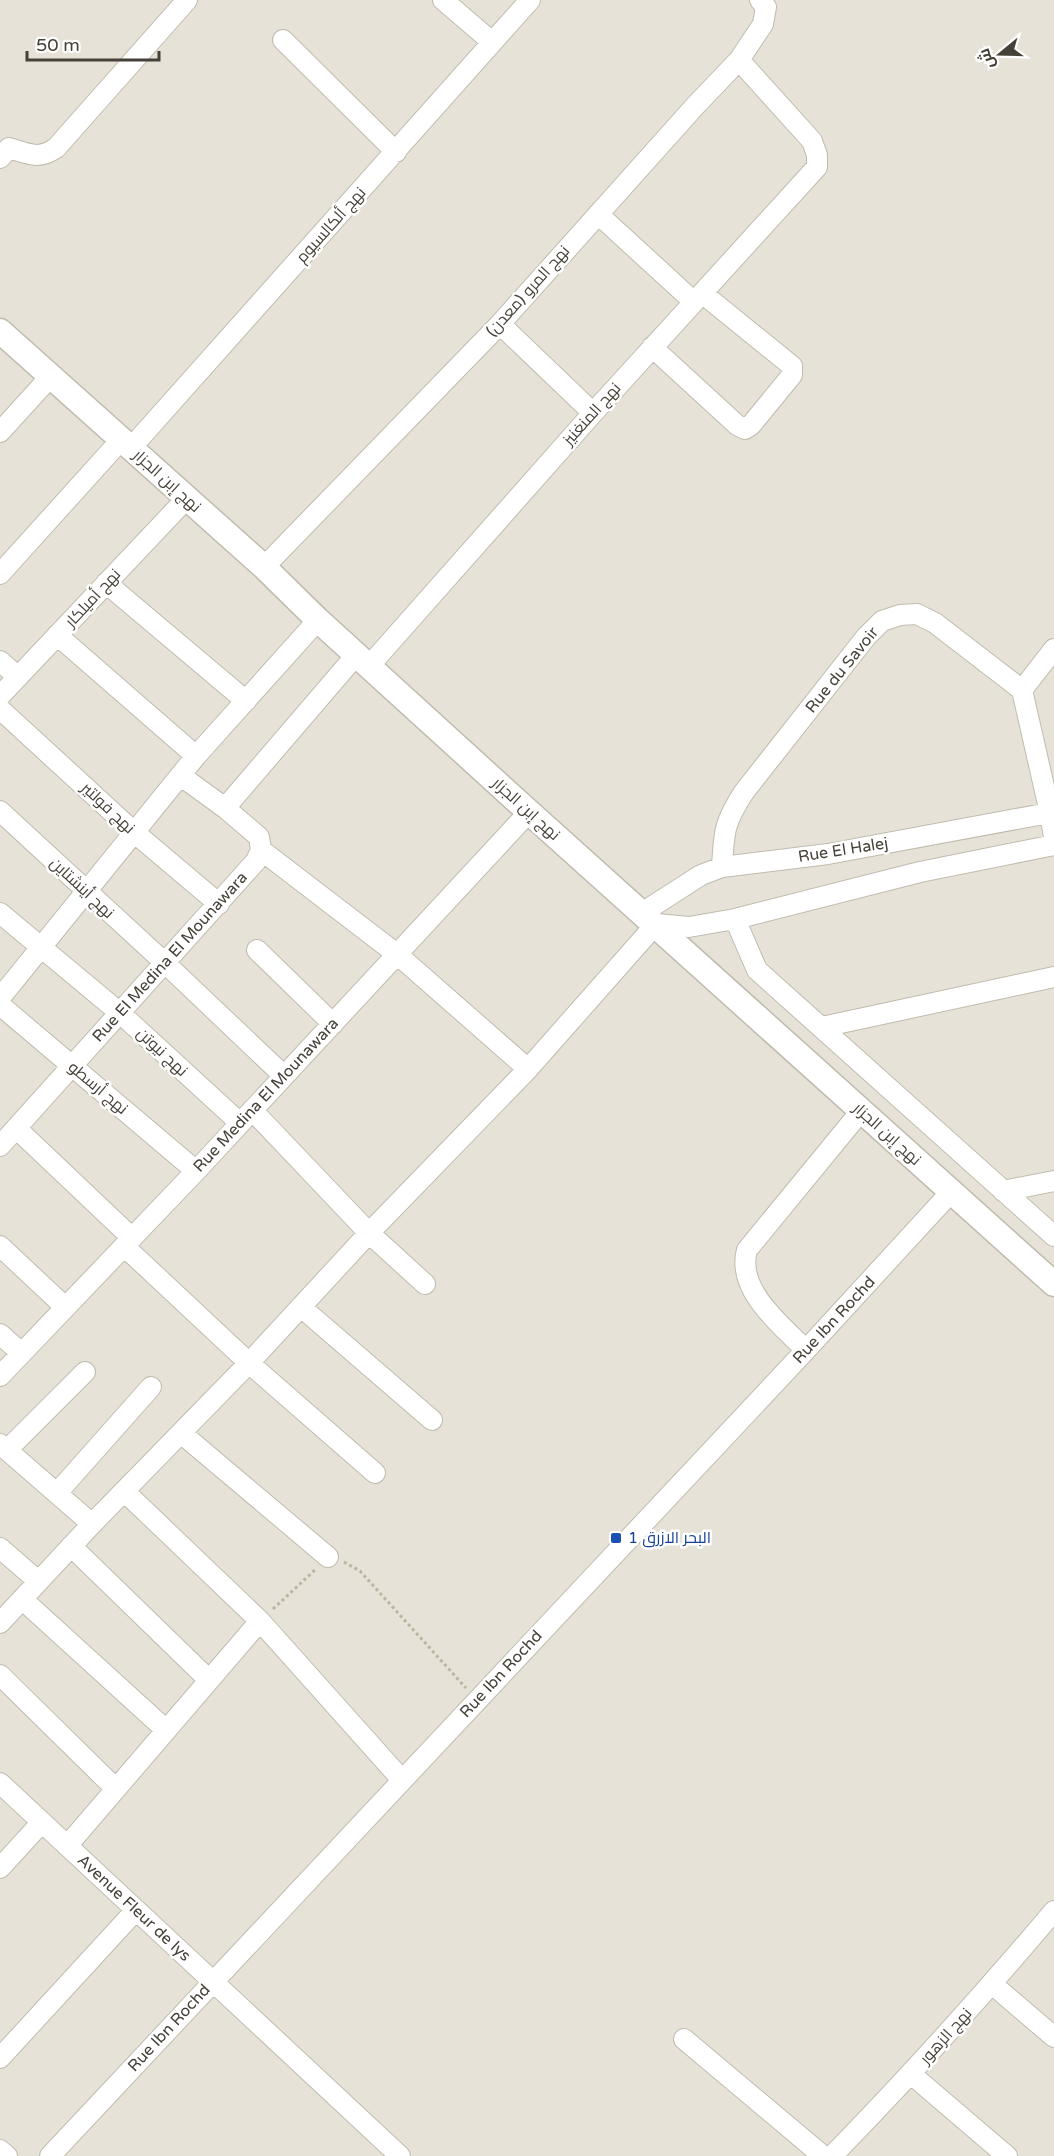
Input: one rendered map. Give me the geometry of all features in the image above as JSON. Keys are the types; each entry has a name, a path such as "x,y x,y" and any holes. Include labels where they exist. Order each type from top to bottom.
{"street":[{"path":"3,149 34,156 45,155 56,148 187,0"},
{"path":"443,0 492,42"},
{"name":"نهج ألكالسيوم","path":"0,574 125,445 396,152 530,0"},
{"name":"نهج المرو (معدن)","path":"264,567 500,324 740,60 763,24 766,7 760,0"},
{"path":"283,40 396,152"},
{"name":"نهج المنغنيز","path":"225,808 593,413 817,167 817,155 812,141 740,60"},
{"path":"598,214 698,297 792,366 792,375 751,425 745,429 737,425 652,347"},
{"path":"500,324 593,413"},
{"name":"نهج إبن الجزار","path":"2,337 51,376 125,445 264,567 318,620 529,812 1054,1284"},
{"path":"0,432 51,376"},
{"name":"نهج أميلكار","path":"0,696 186,499"},
{"path":"106,584 246,701"},
{"name":"Rue du Savoir","path":"722,867 724,830 731,812 744,792 847,661 882,621 900,615 917,614 935,622 1022,690"},
{"path":"0,998 196,756 318,620"},
{"path":"57,635 196,756"},
{"path":"1054,649 1022,690 1052,813 1054,837"},
{"path":"0,661 18,677"},
{"name":"نهج فولتير","path":"0,709 135,833 219,904"},
{"path":"180,776 225,808 259,837 261,850 398,955 528,1069"},
{"name":"نهج أينشتاين","path":"0,811 165,963 284,1077"},
{"name":"Rue Medina El Mounawara","path":"0,1376 196,1171 529,812"},
{"name":"Rue El Halej","path":"0,1623 92,1524 249,1363 369,1233 528,1069 649,919 701,875 722,867 828,854 1052,813"},
{"path":"649,919 689,927 735,919 920,872 1054,846"},
{"name":"Rue El Medina El Mounawara","path":"0,1146 219,904 256,861 261,850"},
{"name":"نهج نيوتن","path":"0,913 246,1117 425,1284"},
{"path":"735,919 757,970 1054,1236"},
{"path":"257,950 333,1024"},
{"path":"822,1028 1054,977"},
{"name":"نهج أرسطو","path":"0,1005 196,1171"},
{"path":"806,1350 760,1301 748,1279 744,1260 747,1250 861,1110"},
{"path":"16,1128 249,1363 375,1473"},
{"path":"1003,1191 1054,1181"},
{"name":"Rue Ibn Rochd","path":"50,2156 806,1350 952,1191"},
{"path":"0,1246 65,1307"},
{"path":"301,1307 432,1420"},
{"path":"0,1334 21,1353"},
{"path":"86,1372 4,1447 92,1524"},
{"path":"57,1493 151,1387"},
{"path":"181,1433 328,1557"},
{"path":"124,1491 261,1621 402,1780"},
{"path":"71,1546 209,1680"},
{"path":"0,1548 38,1581"},
{"path":"22,1599 166,1730"},
{"path":"67,1846 261,1621"},
{"path":"0,1675 116,1789"},
{"name":"Avenue Fleur de lys","path":"0,1783 400,2156"},
{"path":"0,1868 42,1822"},
{"path":"0,2058 136,1910"},
{"name":"نهج الزهور","path":"832,2156 992,1984 1054,1911"},
{"path":"992,1984 1054,2037"},
{"path":"684,2039 823,2156"},
{"path":"910,2074 1007,2156"},
{"path":"0,2150 7,2156"}],"path":[{"path":"261,1621 328,1557 338,1558 360,1571 477,1700"}],"shaded area":[{"path":"0,0 1054,0 1054,2156 0,2156"}],"place":[{"name":"1 البحر الازرق","path":"616,1538"}]}
